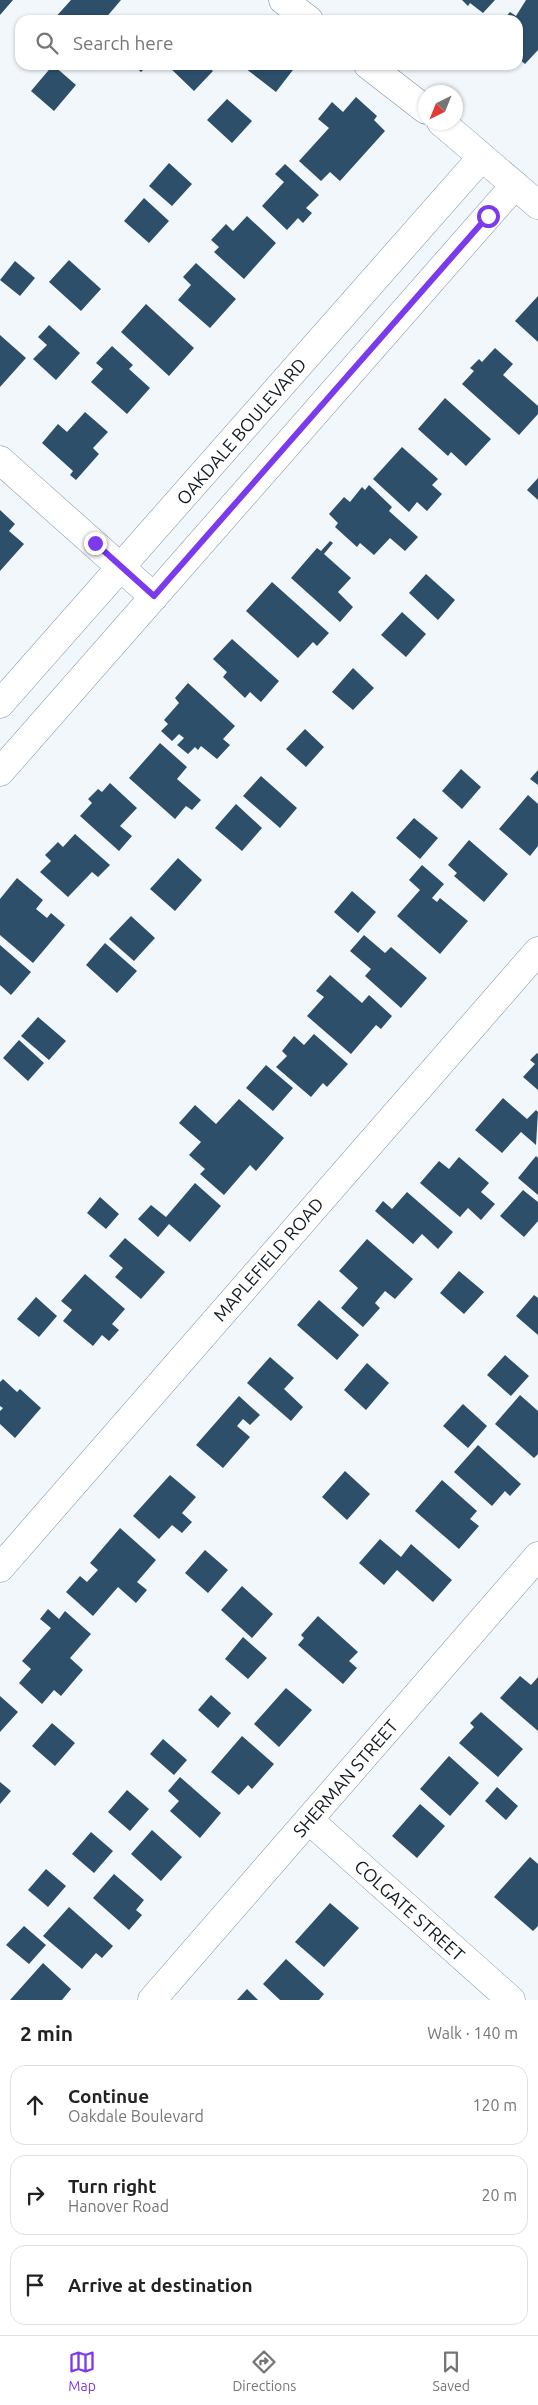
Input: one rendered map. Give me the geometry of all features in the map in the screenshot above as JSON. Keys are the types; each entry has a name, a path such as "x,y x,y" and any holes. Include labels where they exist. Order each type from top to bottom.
{"street":[{"path":"283,0 302,15"},
{"path":"374,70 418,104"},
{"path":"450,130 538,206"},
{"name":"OAKDALE BOULEVARD","path":"0,704 482,157"},
{"path":"0,772 515,185"},
{"path":"0,460 154,596"},
{"name":"MAPLEFIELD ROAD","path":"0,1568 538,951"},
{"name":"SHERMAN STREET","path":"152,2000 538,1556"},
{"name":"COLGATE STREET","path":"309,1820 511,2000"}],"building":[{"path":"0,0 13,0 0,15"},
{"path":"71,0 121,0 108,15 58,15"},
{"path":"462,0 495,0 483,13 470,3 468,6"},
{"path":"526,0 538,0 538,50 525,64 523,62 523,15 517,15"},
{"path":"49,70 59,70 76,85 54,111 31,91"},
{"path":"172,70 213,71 194,91"},
{"path":"247,70 293,70 276,92"},
{"path":"356,97 377,116 374,120 385,131 340,181 330,172 321,181 299,161 329,128 318,119 332,102 343,112"},
{"path":"227,99 252,121 232,143 207,120"},
{"path":"169,163 192,184 172,206 149,186"},
{"path":"285,164 319,195 306,208 312,213 303,223 298,218 287,230 262,206 284,182 275,174"},
{"path":"144,198 169,221 149,243 124,221"},
{"path":"247,216 276,243 244,279 214,252 219,247 211,240 226,224 233,231"},
{"path":"69,260 101,289 81,311 49,282"},
{"path":"15,261 35,278 20,296 0,280"},
{"path":"196,263 236,299 210,328 178,300 191,285 183,277"},
{"path":"538,296 538,342 515,321"},
{"path":"146,304 194,348 169,376 121,332"},
{"path":"49,325 80,353 56,380 33,359 47,345 38,337"},
{"path":"0,335 26,358 0,387"},
{"path":"112,346 133,365 129,369 150,388 127,414 91,382 103,369 96,363"},
{"path":"495,348 513,364 503,375 538,406 538,414 519,435 462,384 474,371 470,368 479,359 482,362"},
{"path":"445,398 491,439 466,466 451,452 448,456 418,429"},
{"path":"85,412 108,432 93,448 99,454 76,480 70,475 73,471 42,443 58,424 67,432"},
{"path":"402,447 438,479 432,485 442,494 427,511 417,502 409,512 373,479"},
{"path":"538,478 538,500 527,490"},
{"path":"369,485 392,507 389,511 418,537 405,551 390,538 374,555 360,543 357,547 335,527 338,523 329,514 344,497 350,502 362,487 365,490"},
{"path":"0,510 15,524 9,531 24,544 0,571"},
{"path":"330,541 333,543 324,554 351,578 338,592 353,607 340,622 291,578 317,548 321,551"},
{"path":"426,574 455,600 438,620 409,593"},
{"path":"272,582 329,633 317,646 313,642 298,658 246,611"},
{"path":"402,612 426,634 406,657 381,635"},
{"path":"232,639 279,681 261,702 250,692 245,698 223,677 227,672 213,659"},
{"path":"353,668 374,688 353,710 332,692"},
{"path":"188,683 235,726 223,739 230,745 217,759 201,746 198,750 195,747 188,754 177,745 184,738 179,734 172,741 161,731 168,724 164,720 179,703 175,698"},
{"path":"305,729 324,747 306,767 286,749"},
{"path":"160,743 187,767 177,779 201,800 192,810 186,806 175,819 129,778"},
{"path":"461,769 481,787 462,809 442,791"},
{"path":"538,770 538,785 530,779"},
{"path":"261,776 297,808 280,828 243,796"},
{"path":"110,783 137,808 120,826 132,836 119,851 80,816 92,803 88,799 98,789 102,792"},
{"path":"528,795 538,804 538,846 530,856 499,829"},
{"path":"236,804 262,828 242,851 215,828"},
{"path":"414,818 438,838 420,859 396,838"},
{"path":"75,834 110,865 98,877 92,872 68,897 40,872 51,861 45,855 58,842 63,847"},
{"path":"469,840 508,874 484,902 454,876 457,873 448,865"},
{"path":"178,858 202,880 175,911 150,889"},
{"path":"422,865 444,884 432,898 437,902 440,898 468,921 440,954 397,916 420,890 409,880"},
{"path":"17,878 43,900 36,909 47,918 51,913 65,925 33,963 0,935 0,899"},
{"path":"352,891 376,912 358,933 334,912"},
{"path":"131,916 155,938 134,961 109,939"},
{"path":"364,935 385,953 391,947 427,978 401,1008 365,976 371,969 350,951"},
{"path":"105,943 137,971 117,993 86,965"},
{"path":"0,945 31,972 11,995 0,985"},
{"path":"330,975 362,1003 369,995 392,1016 381,1029 376,1025 351,1054 307,1016 324,997 316,991"},
{"path":"38,1017 66,1041 49,1060 21,1036"},
{"path":"314,1034 348,1064 327,1087 323,1083 311,1097 276,1067 287,1056 282,1051 294,1036 304,1045"},
{"path":"19,1040 44,1063 28,1081 3,1058"},
{"path":"537,1053 538,1090 523,1077 535,1064 530,1060"},
{"path":"266,1065 293,1088 273,1111 246,1088"},
{"path":"503,1098 527,1119 536,1110 538,1112 536,1145 521,1132 502,1153 475,1130"},
{"path":"239,1099 284,1138 256,1171 250,1165 224,1195 200,1174 205,1169 189,1155 201,1142 179,1123 195,1105 216,1124"},
{"path":"536,1156 538,1158 538,1195 518,1178"},
{"path":"459,1157 489,1183 481,1192 495,1204 481,1220 468,1208 460,1217 420,1183 439,1161 449,1169"},
{"path":"195,1183 221,1206 190,1242 169,1224 158,1237 138,1219 151,1205 166,1217"},
{"path":"523,1190 538,1202 538,1221 524,1237 500,1216"},
{"path":"407,1192 453,1232 438,1249 422,1234 413,1244 375,1211 383,1201 392,1209"},
{"path":"100,1197 119,1214 106,1229 87,1213"},
{"path":"125,1238 165,1272 141,1299 115,1277 123,1268 109,1256"},
{"path":"367,1239 413,1279 395,1299 385,1291 375,1303 380,1308 363,1327 341,1308 358,1288 339,1271"},
{"path":"459,1271 484,1292 464,1314 440,1293"},
{"path":"85,1274 125,1309 112,1324 119,1330 109,1341 102,1335 93,1346 63,1321 72,1310 61,1301"},
{"path":"534,1295 538,1298 538,1335 516,1316"},
{"path":"36,1297 57,1316 39,1337 17,1319"},
{"path":"319,1300 359,1335 337,1360 297,1325"},
{"path":"505,1355 529,1376 511,1396 487,1375"},
{"path":"270,1357 294,1378 284,1389 303,1407 291,1421 247,1383"},
{"path":"367,1363 389,1383 366,1410 344,1390"},
{"path":"3,1379 17,1392 20,1389 41,1408 15,1438 0,1424 0,1411 3,1408 0,1406 0,1382"},
{"path":"520,1395 538,1411 538,1454 534,1458 495,1424"},
{"path":"239,1396 260,1415 250,1425 243,1419 237,1426 250,1437 223,1468 196,1445"},
{"path":"463,1404 487,1426 468,1448 443,1426"},
{"path":"478,1445 521,1484 510,1496 505,1491 492,1506 454,1472"},
{"path":"345,1471 370,1494 347,1520 322,1497"},
{"path":"170,1475 196,1497 182,1513 192,1522 182,1533 172,1525 159,1539 133,1516"},
{"path":"442,1480 477,1511 470,1519 479,1526 459,1549 415,1511"},
{"path":"120,1528 156,1560 137,1582 147,1590 136,1603 118,1587 93,1616 66,1592 80,1576 87,1582 98,1570 90,1563"},
{"path":"380,1539 401,1557 411,1544 452,1580 433,1602 397,1570 384,1585 359,1563"},
{"path":"205,1550 228,1570 208,1593 185,1573"},
{"path":"242,1586 273,1614 252,1638 221,1610"},
{"path":"48,1609 59,1619 65,1611 91,1634 70,1658 83,1670 61,1696 54,1690 42,1704 19,1683 31,1669 22,1661 51,1628 40,1619"},
{"path":"318,1616 358,1652 349,1661 357,1668 343,1684 298,1645 304,1638 301,1635"},
{"path":"243,1637 267,1658 248,1679 225,1659"},
{"path":"520,1676 531,1685 538,1677 538,1731 500,1698"},
{"path":"286,1688 312,1710 279,1747 254,1724"},
{"path":"211,1695 231,1713 218,1728 198,1710"},
{"path":"0,1696 18,1712 0,1732"},
{"path":"481,1712 523,1749 498,1777 459,1743 474,1727 470,1723"},
{"path":"52,1723 75,1743 55,1766 32,1746"},
{"path":"242,1736 274,1764 252,1789 248,1785 239,1795 211,1772"},
{"path":"163,1739 187,1760 174,1775 150,1754"},
{"path":"449,1756 479,1783 450,1816 420,1789"},
{"path":"180,1777 221,1813 200,1838 170,1811 179,1801 168,1791"},
{"path":"0,1782 11,1791 0,1804"},
{"path":"497,1787 518,1806 506,1820 485,1801"},
{"path":"127,1790 149,1809 130,1831 108,1812"},
{"path":"420,1804 445,1826 417,1858 392,1836"},
{"path":"152,1830 182,1857 161,1881 131,1854"},
{"path":"91,1832 113,1851 94,1873 72,1854"},
{"path":"530,1857 538,1864 538,1926 533,1931 494,1897"},
{"path":"46,1869 66,1886 48,1907 28,1890"},
{"path":"114,1874 144,1900 136,1910 142,1915 129,1930 93,1898"},
{"path":"330,1903 359,1928 324,1967 295,1942"},
{"path":"69,1907 113,1946 102,1958 96,1953 82,1969 43,1936"},
{"path":"24,1926 46,1945 29,1964 6,1945"},
{"path":"286,1959 324,1994 319,2000 280,2000 263,1984"},
{"path":"43,1963 71,1989 62,2000 10,2000"},
{"path":"247,1989 258,2000 237,2000"}],"route":[{"path":"95,543 154,596 488,216"}]}
